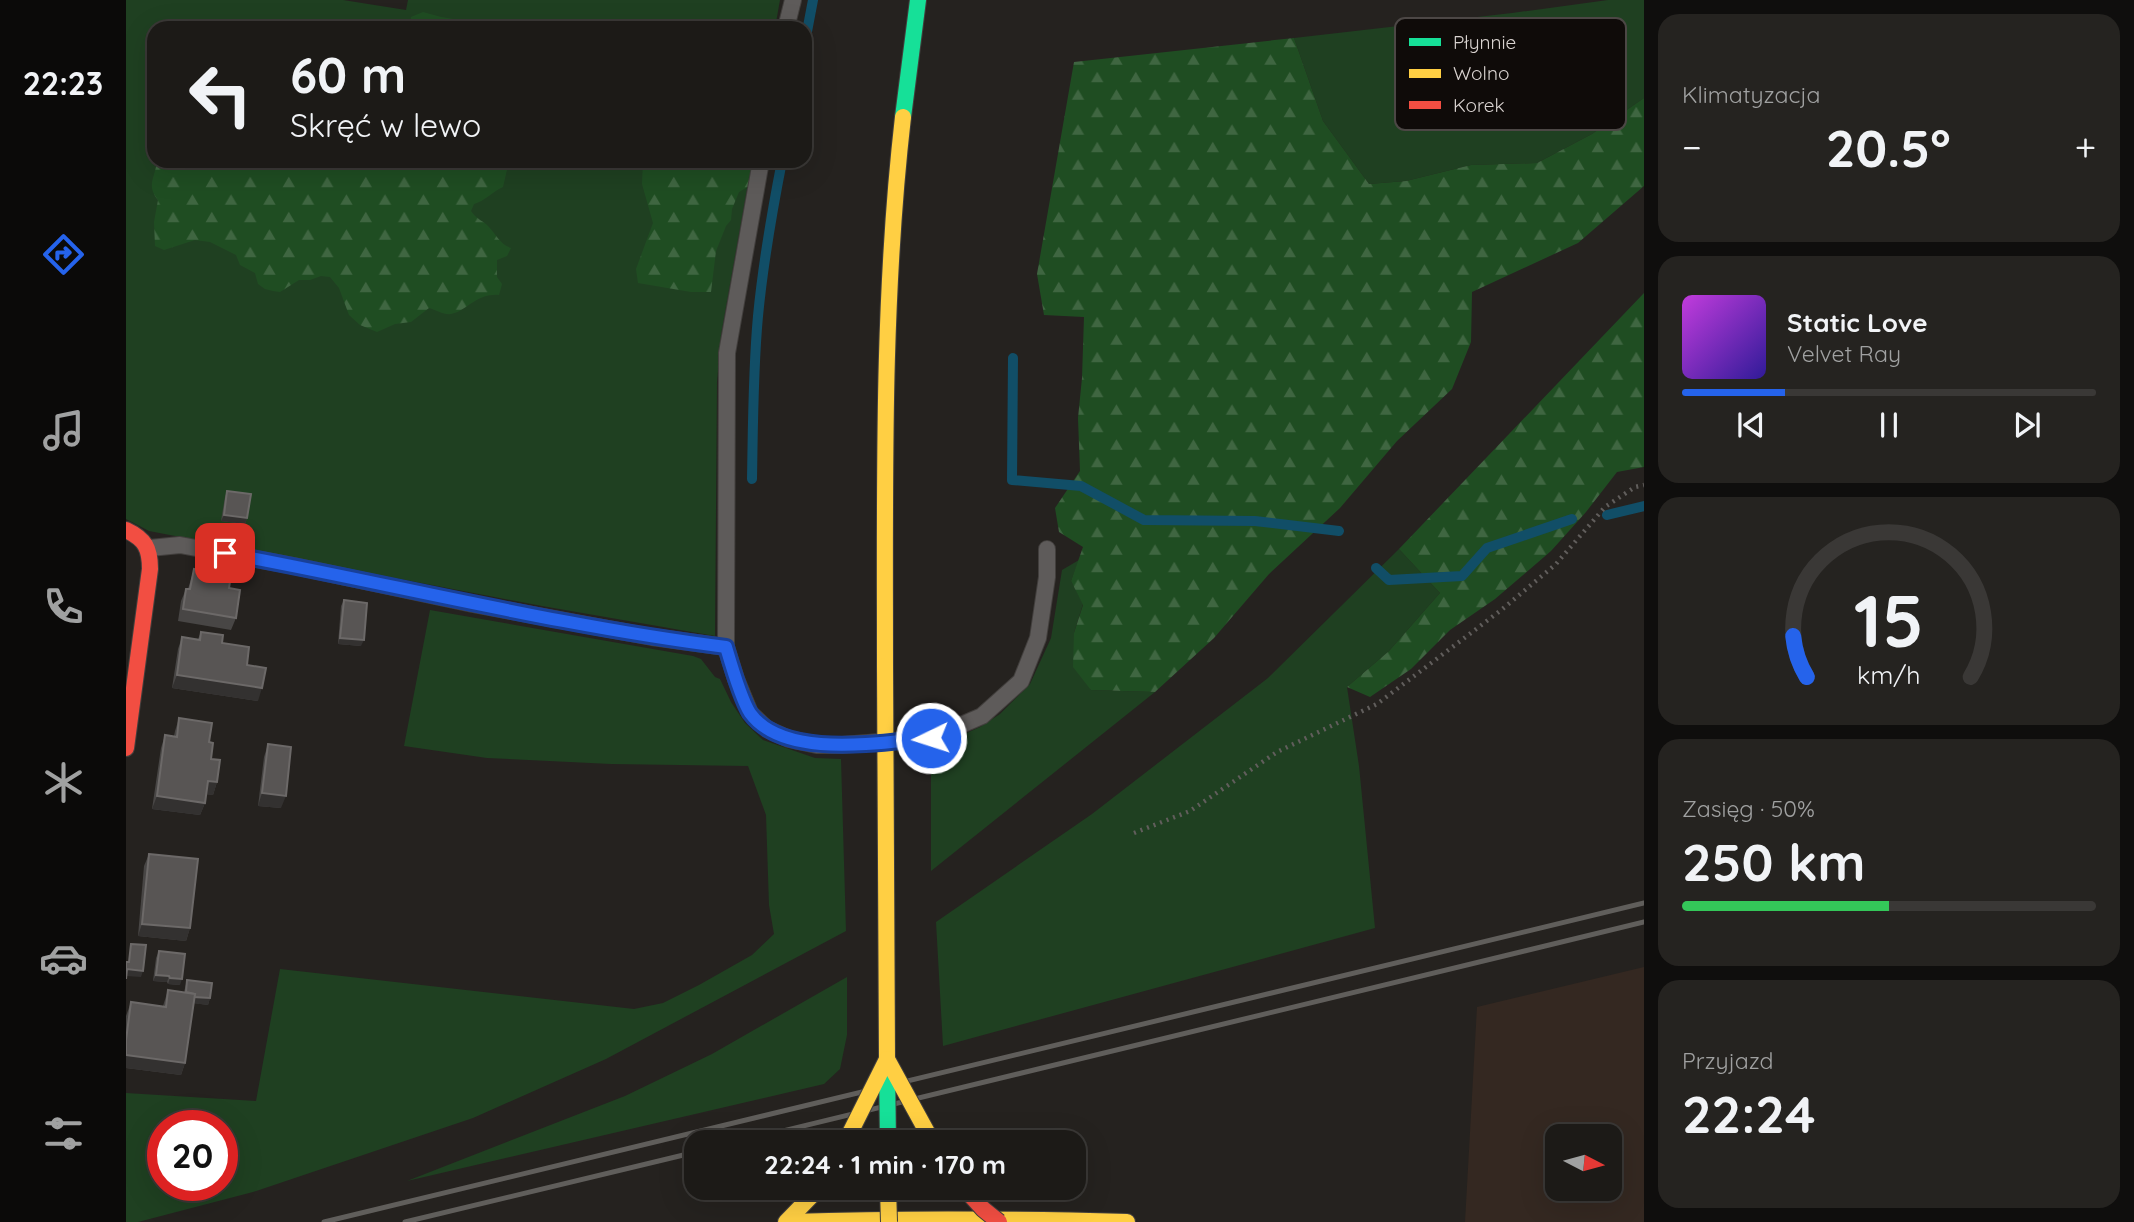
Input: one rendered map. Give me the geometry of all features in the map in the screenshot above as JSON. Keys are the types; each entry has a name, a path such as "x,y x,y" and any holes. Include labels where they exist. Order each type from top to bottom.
{"main road":[{"path":"888,1130 884,447 887,314 899,150 918,0"},
{"path":"126,530 139,536 150,548 150,569 126,748"},
{"path":"852,1130 887,1059"},
{"path":"887,1059 926,1130"},
{"path":"786,1222 807,1200"},
{"path":"888,1200 889,1222"},
{"path":"975,1200 999,1222"},
{"path":"792,1222 1018,1219 1127,1222"}],"lane":[{"path":"788,21 793,0"},
{"path":"760,168 727,353 726,647 750,713 767,729 789,739 817,745 931,738 982,716 1020,681 1038,638 1047,549"},
{"path":"150,548 180,545 501,610 652,637 726,647"}],"path":[{"path":"1134,833 1190,811 1277,752 1377,704 1500,611 1556,564 1605,507 1635,487 1644,485"}],"shaded area":[{"path":"1644,967 1644,1222 1465,1222 1477,1007"}],"green space":[{"path":"126,0 343,0 406,10 408,0 780,0 776,21 147,21 147,168 751,168 721,335 717,382 715,636 149,531 126,519"},
{"path":"1608,0 1644,0 1644,98 1626,110 1626,18 1468,18"},
{"path":"423,12 466,21 411,21 411,17"},
{"path":"1395,26 1395,130 1598,130 1537,163 1471,165 1406,181 1369,184 1323,121 1294,38"},
{"path":"1294,38 1323,121 1369,184 1406,181 1471,165 1537,163 1598,130 1626,130 1626,110 1644,98 1644,186 1578,243 1472,292 1471,342 1452,389 1397,441 1340,508 1269,574 1214,638 1155,692 1091,690 1073,667 1074,633 1083,605 1071,581 1083,547 1059,532 1055,508 1080,471 1078,418 1084,317 1044,315 1037,274 1074,62"},
{"path":"156,168 507,168 503,187 474,204 471,211 501,242 511,248 507,256 497,260 497,277 502,284 499,295 484,297 451,314 429,308 411,322 395,324 377,332 360,325 349,315 339,288 330,277 299,280 280,292 273,291 258,284 255,273 240,265 236,255 210,242 195,240 164,250 155,246 154,222 158,200 152,186"},
{"path":"643,168 752,168 751,185 739,192 731,220 716,251 711,292 691,292 638,283 636,269 653,223 642,184"},
{"path":"1644,293 1644,467 1617,472 1551,551 1495,599 1450,630 1411,669 1370,697 1347,687 1389,651 1440,593 1399,549"},
{"path":"1399,549 1440,593 1389,651 1347,687 1359,766 1375,928 943,1046 936,922 1092,814 1268,678"},
{"path":"1079,560 1071,581 1083,604 1074,633 1091,690 1155,692 931,871 931,749 980,727 1000,714 1030,684 1051,638 1062,570"},
{"path":"430,610 701,659 715,677 720,679 745,723 763,740 815,758 841,759 846,931 606,1059 473,1118 238,1196 238,1110 147,1110 147,1201 218,1201 138,1222 126,1222 126,1093 256,1101 280,969 634,1009 663,1003 699,985 752,955 774,934 769,905 766,815 748,766 611,764 487,758 404,746"},
{"path":"847,977 847,1035 840,1069 824,1084 407,1181 625,1096 712,1054"}],"building":[{"path":"227,491 251,494 247,518 224,515"},
{"path":"194,569 231,575 229,588 240,590 236,618 183,609 186,589 190,589"},
{"path":"344,600 367,603 364,640 340,638"},
{"path":"201,632 223,635 222,643 249,647 247,665 266,668 262,688 177,675 182,637 200,640"},
{"path":"179,718 212,723 209,742 213,743 211,759 220,760 217,782 208,781 205,803 157,796 165,735 177,737"},
{"path":"268,744 291,747 286,796 262,793"},
{"path":"149,854 198,859 190,928 142,924"},
{"path":"131,944 146,945 143,971 127,969 126,979 126,962 129,962"},
{"path":"159,951 185,954 182,979 156,975"},
{"path":"187,980 212,983 210,998 194,997 195,994 186,992"},
{"path":"168,990 195,994 185,1063 126,1055 131,1002 166,1007"}],"waterway":[{"path":"809,21 813,0"},
{"path":"752,479 758,316 781,168"},
{"path":"1013,358 1012,480 1081,486 1144,520 1255,521 1339,531"},
{"path":"1607,515 1644,506"},
{"path":"1376,568 1389,580 1462,576 1487,548 1572,519"}],"railway":[{"path":"324,1222 1644,903"},
{"path":"787,1130 1644,922"},
{"path":"405,1222 684,1155"}],"traffic: fast":[{"path":"903,117 918,0"},
{"path":"887,1065 888,1130"}],"traffic: slow":[{"path":"885,666 888,323 903,117"},
{"path":"885,666 887,1059"},
{"path":"887,1059 926,1130"},
{"path":"852,1130 887,1059"},
{"path":"786,1222 807,1200"},
{"path":"888,1200 889,1222"},
{"path":"792,1222 960,1219 1127,1222"}],"traffic: jam":[{"path":"126,530 145,545 150,569 126,748"},
{"path":"975,1200 999,1222"}],"route":[{"path":"225,553 473,604 652,637 726,647 750,713 767,729 789,739 817,745 842,745 931,738"}]}
